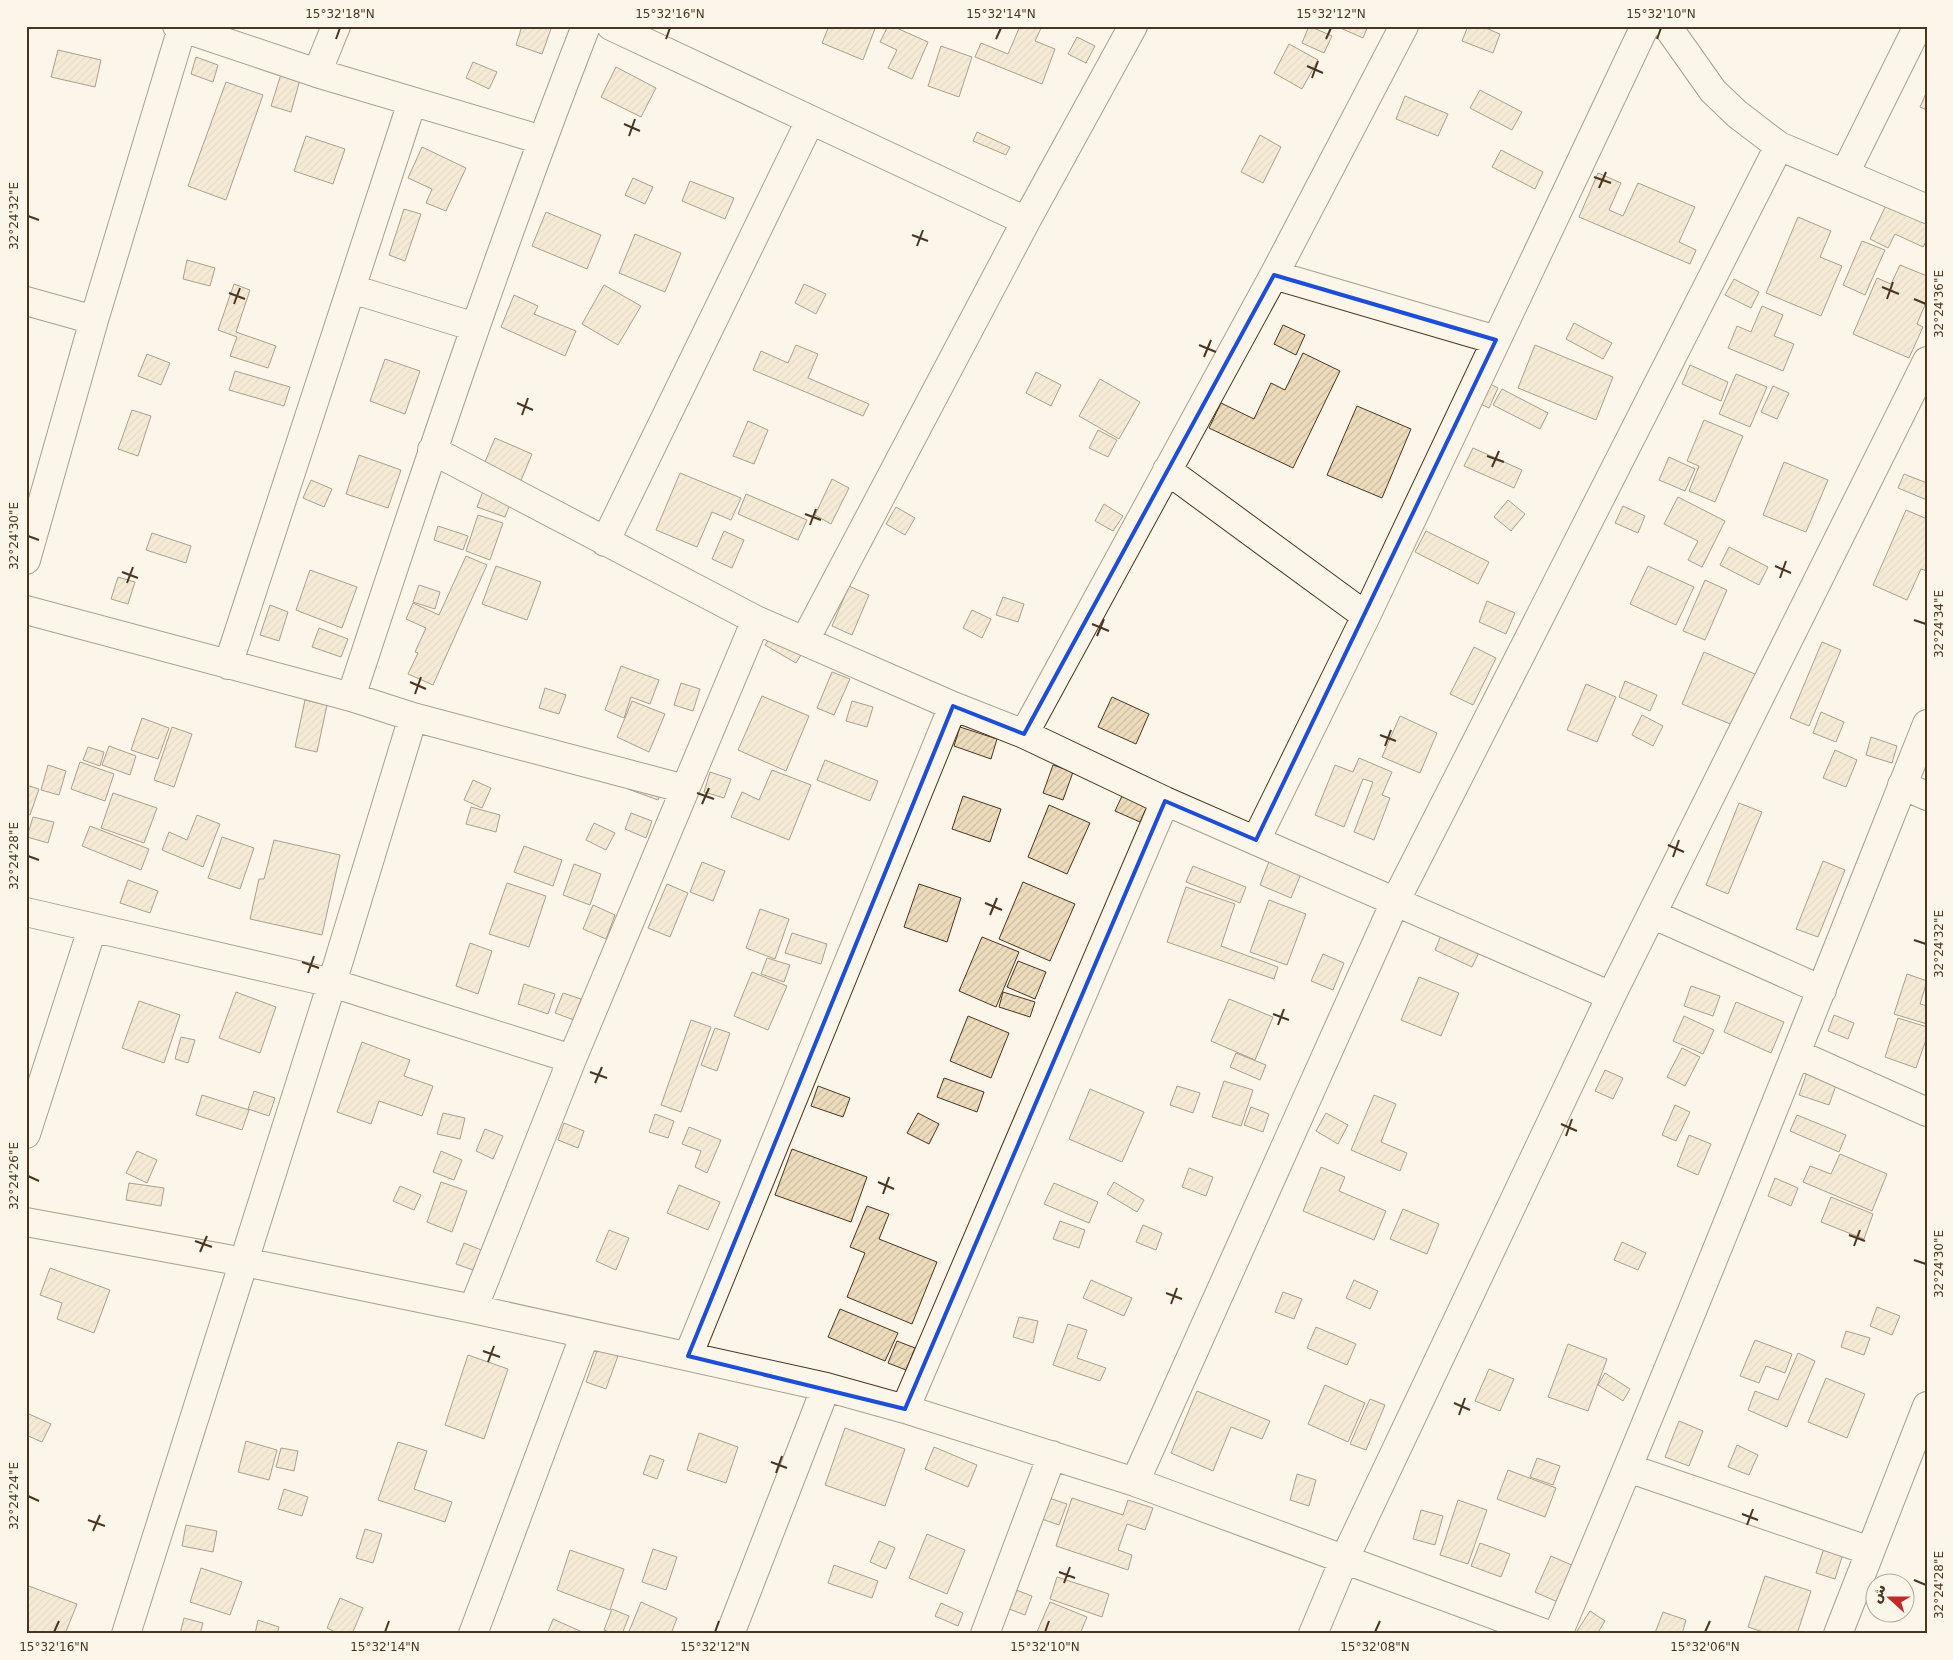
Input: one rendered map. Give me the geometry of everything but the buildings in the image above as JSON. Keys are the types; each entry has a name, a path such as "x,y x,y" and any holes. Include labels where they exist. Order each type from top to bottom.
{"street":[{"path":"317,73 336,26"},
{"path":"351,697 432,450 475,327 542,140 586,26"},
{"path":"611,26 1026,221"},
{"path":"805,640 1026,221 1133,26"},
{"path":"1024,734 1274,274 1404,26"},
{"path":"1256,840 1366,616 1645,26"},
{"path":"1667,26 1713,91 1737,114 1779,146 1927,209"},
{"path":"1845,173 1918,26"},
{"path":"26,560 180,27 317,73 542,140"},
{"path":"228,665 412,102"},
{"path":"605,542 810,121"},
{"path":"1135,1482 1395,902 1779,146"},
{"path":"1274,274 1496,340"},
{"path":"352,289 475,327"},
{"path":"26,301 94,320"},
{"path":"1313,1634 1344,1560 1611,996 1927,361"},
{"path":"432,450 756,620 953,706 1024,734 1165,801 1611,996"},
{"path":"1167,470 1366,616"},
{"path":"26,610 351,697 413,717 684,789"},
{"path":"473,1309 572,1059 756,620"},
{"path":"688,1356 953,706"},
{"path":"126,1634 332,983 413,717"},
{"path":"1558,1634 1797,1054 1927,724"},
{"path":"1902,785 1927,796"},
{"path":"905,1409 1165,801"},
{"path":"26,912 92,929 332,983 572,1059"},
{"path":"1652,914 1822,990"},
{"path":"26,1134 92,929"},
{"path":"1797,1054 1927,1112"},
{"path":"26,1222 244,1262 473,1309 826,1387 905,1409 1135,1482 1546,1634"},
{"path":"473,1634 585,1334"},
{"path":"730,1634 826,1387"},
{"path":"1838,1634 1927,1406"},
{"path":"984,1634 1052,1455"},
{"path":"1628,1468 1870,1552"}],"highlighted area":[{"path":"1274,275 1496,340 1256,840 1165,801 905,1409 688,1356 953,706 1024,734"}]}
